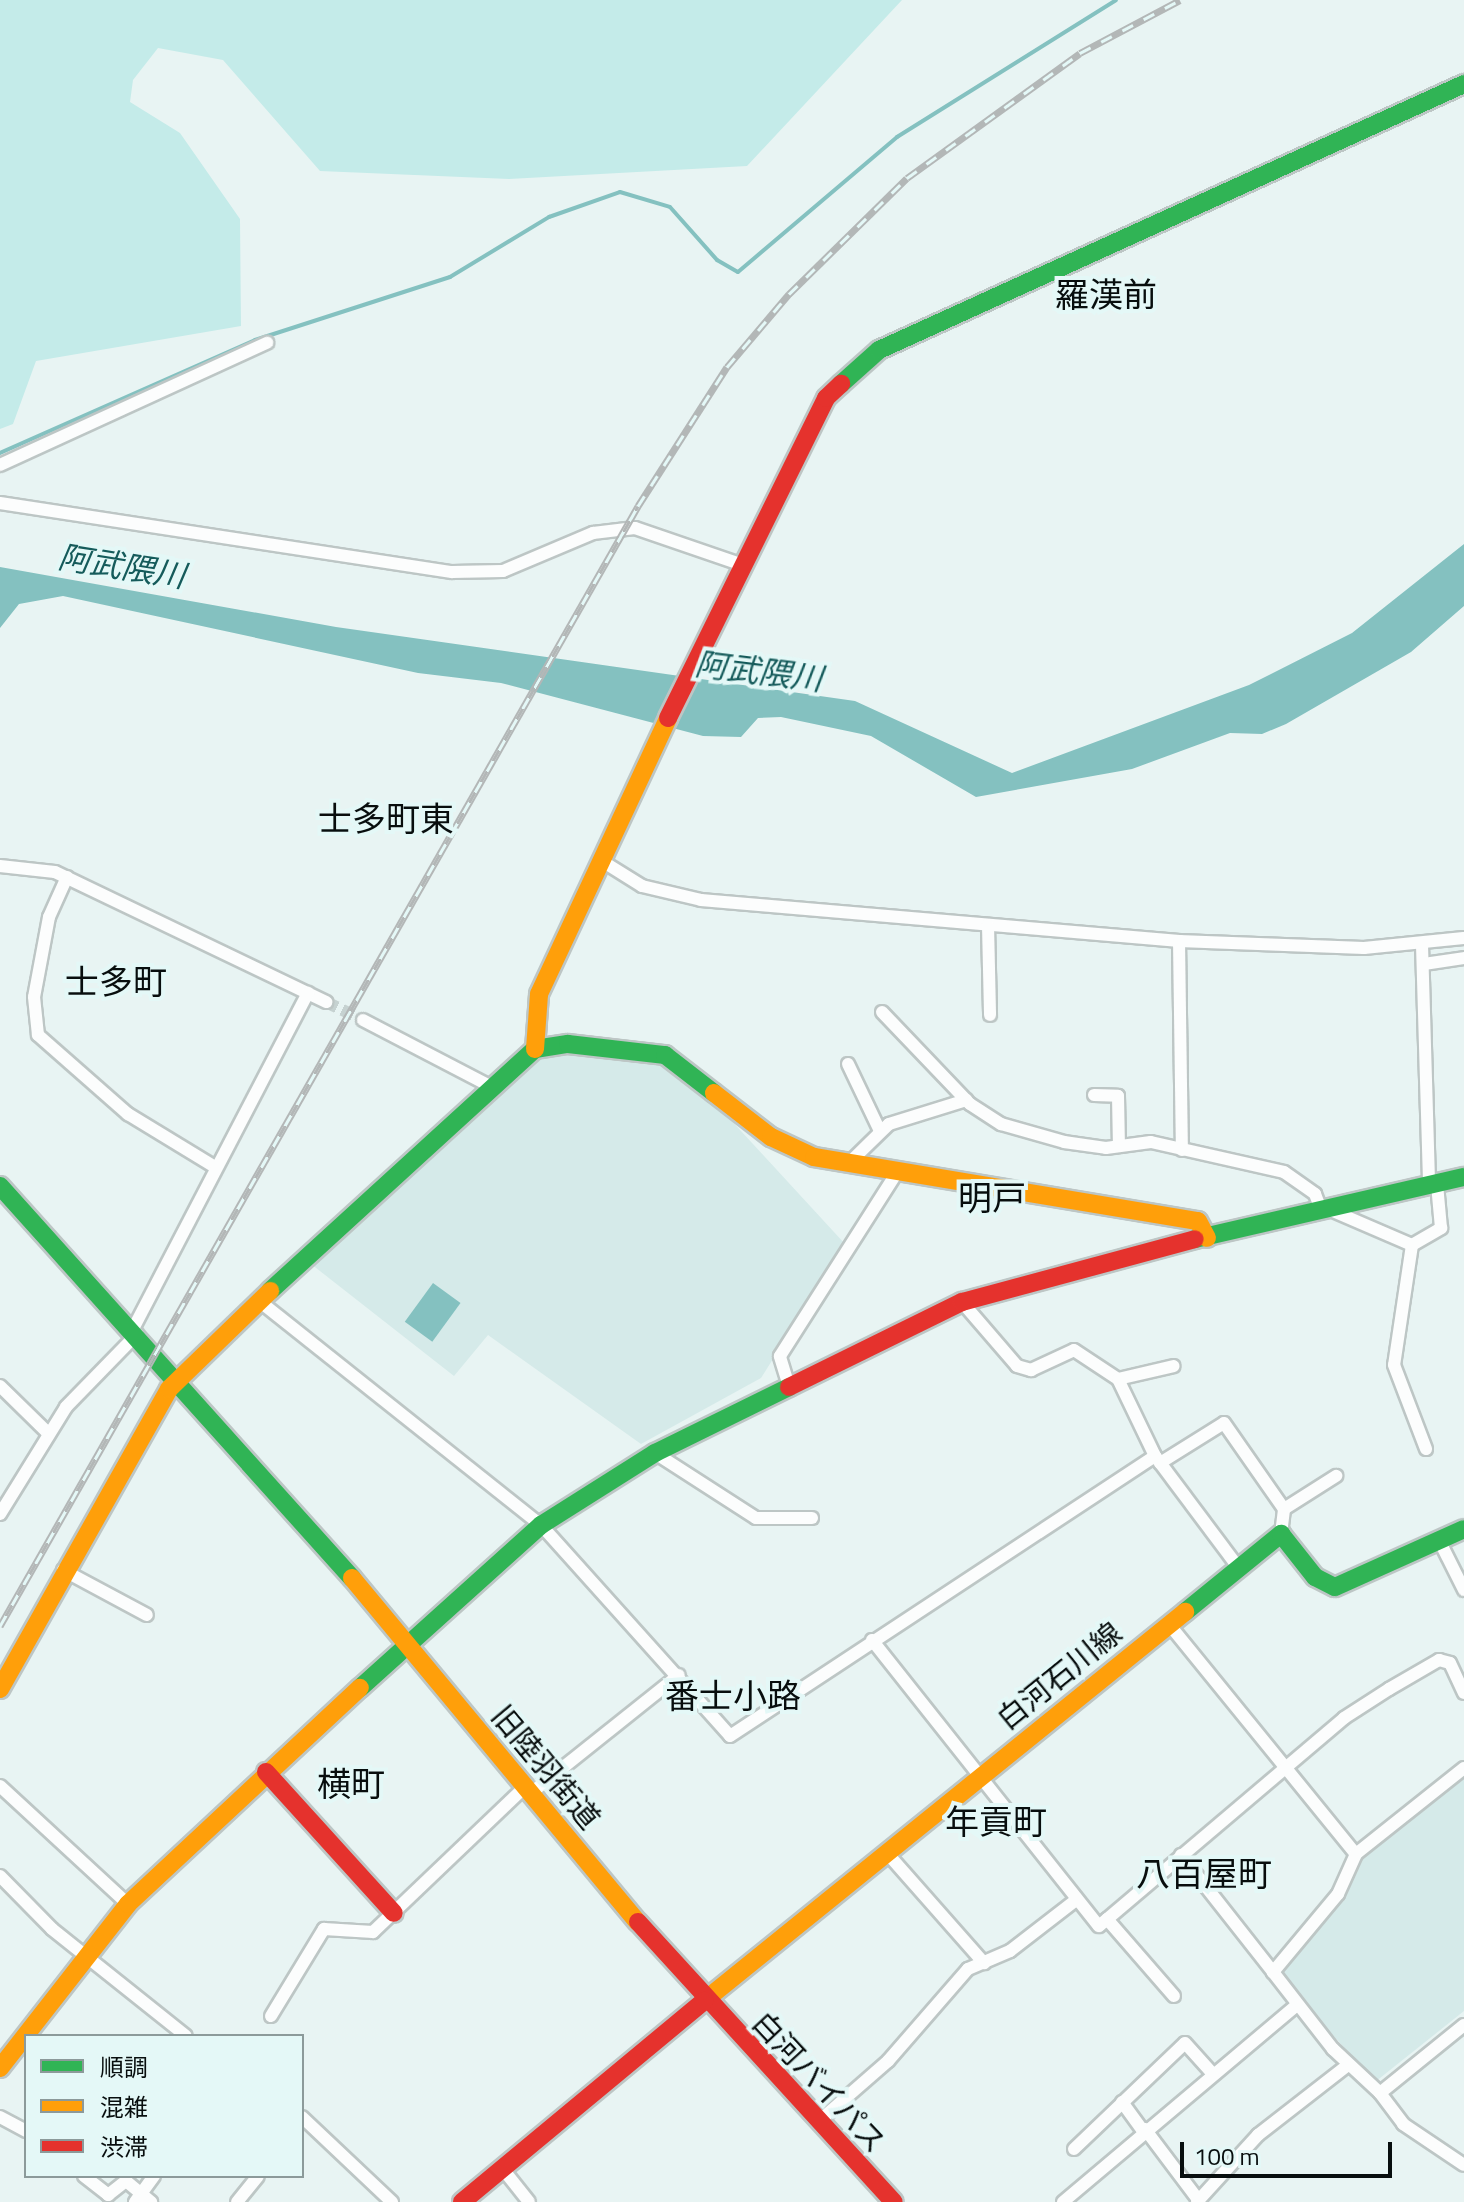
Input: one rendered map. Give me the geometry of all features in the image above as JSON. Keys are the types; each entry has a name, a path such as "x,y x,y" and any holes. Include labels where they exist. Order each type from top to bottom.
{"main road":[{"path":"535,1049 539,994 740,564 810,422 879,350 1464,84"},
{"path":"0,1689 143,1425 179,1377 490,1086 535,1049 568,1044 665,1055 771,1137 814,1157 1198,1221 1207,1238"},
{"path":"25,2034 128,1904 266,1772 541,1525 655,1453 788,1383 962,1302 1207,1238 1464,1177"},
{"path":"0,1186 136,1331"},
{"name":"旧陸羽街道","path":"136,1331 408,1644 704,2001"},
{"path":"1281,1534 1315,1577 1335,1587 1464,1529"},
{"name":"白河石川線","path":"704,2001 1281,1534"},
{"path":"266,1772 394,1913"},
{"path":"462,2202 704,2001"},
{"name":"白河バイパス","path":"704,2001 894,2202"},
{"path":"2,2063 24,2035"}],"street":[{"path":"0,465 267,343"},
{"path":"0,503 452,572 503,571 593,533 635,528 740,564"},
{"path":"602,861 642,886 701,900 1179,941 1422,945 1464,938"},
{"path":"0,866 67,877 326,1002"},
{"path":"67,877 44,944 34,997 38,1035 128,1114 212,1165"},
{"path":"988,925 990,1015"},
{"path":"1179,941 1182,1150"},
{"path":"1412,1245 1441,1228 1433,1184 1422,945"},
{"path":"1424,964 1464,958"},
{"path":"0,1514 48,1433 136,1331 212,1165 308,993"},
{"path":"882,1012 966,1100 1022,1132 1119,1146 1151,1142 1284,1172 1315,1194 1327,1211 1412,1245"},
{"path":"363,1020 490,1086"},
{"path":"848,1064 880,1131"},
{"path":"1094,1095 1118,1096 1119,1146"},
{"path":"849,1163 880,1131 966,1100"},
{"path":"788,1383 780,1356 898,1171"},
{"path":"1412,1245 1394,1365 1426,1449"},
{"path":"258,1300 541,1525 733,1736 872,1640 1158,1460 1224,1423 1284,1509 1281,1534"},
{"path":"962,1302 1017,1366 1031,1370 1074,1350 1118,1379 1158,1460 1238,1567"},
{"path":"1118,1379 1174,1366"},
{"path":"0,1386 48,1433"},
{"path":"655,1453 756,1518 812,1518"},
{"path":"1284,1509 1336,1476"},
{"path":"1439,1540 1464,1590"},
{"path":"63,1570 147,1615"},
{"path":"1168,1623 1356,1854"},
{"path":"872,1640 978,1781 1099,1926 1344,1718 1439,1660 1450,1663 1464,1693"},
{"path":"271,2016 324,1929 365,1934 394,1913 528,1790 679,1675"},
{"path":"1273,1972 1338,1894 1356,1854 1464,1768"},
{"path":"0,1786 128,1904"},
{"path":"887,1853 984,1963"},
{"path":"1181,1855 1296,2006 1348,2065 1380,2093 1403,2124 1464,2165"},
{"path":"0,1876 87,1956 184,2034"},
{"path":"818,2122 888,2061 968,1969 984,1963 1076,1900"},
{"path":"1107,1919 1174,1996"},
{"path":"1063,2202 1144,2130 1296,2006"},
{"path":"1380,2093 1464,2025"},
{"path":"1074,2149 1185,2043 1212,2073"},
{"path":"1122,2102 1198,2201 1258,2135 1348,2065"},
{"path":"0,2117 24,2130"},
{"path":"304,2119 392,2202"},
{"path":"502,2168 529,2202"},
{"path":"87,2178 108,2195 120,2179 143,2199 153,2178"},
{"path":"237,2202 256,2178"}],"shaded area":[{"path":"0,0 902,0 747,166 509,179 320,171 223,60 158,48 133,80 130,102 180,133 240,219 241,326 36,361 13,424 0,429"},
{"path":"1464,544 1464,606 1411,652 1286,724 1262,734 1230,733 1132,769 976,797 871,736 781,717 758,718 741,737 703,736 501,683 418,673 63,596 19,604 0,628 0,567 336,627 855,701 1012,773 1249,685 1352,633"},
{"path":"566,1051 664,1062 695,1081 845,1244 761,1378 641,1444 488,1335 454,1376 311,1264 520,1067"},
{"path":"433,1283 461,1303 432,1342 405,1322"},
{"path":"1464,1775 1464,2011 1375,2082 1279,1975 1343,1899 1362,1859"}],"waterway":[{"path":"0,453 255,340 450,277 549,217 620,192 670,207 717,260 738,272 897,137 1116,0"}],"tunnel":[{"path":"326,1002 363,1020"}],"railway":[{"path":"0,1626 638,506 727,367 789,294 907,178 1080,53 1180,0"}],"traffic: fast":[{"path":"841,384 879,350 1464,84"},
{"path":"270,1291 535,1049 568,1044 665,1055 714,1093"},
{"path":"1195,1239 1464,1177"},
{"path":"0,1186 352,1578"},
{"path":"360,1688 541,1525 655,1453 789,1387"},
{"path":"1185,1612 1281,1534 1315,1577 1335,1587 1464,1529"}],"traffic: slow":[{"path":"535,1049 539,994 668,718"},
{"path":"714,1093 771,1137 814,1157 1198,1221 1207,1238"},
{"path":"0,1689 169,1389 270,1291"},
{"path":"352,1578 638,1922"},
{"path":"704,2001 1185,1612"},
{"path":"27,2034 128,1904 360,1688"},
{"path":"0,2068 24,2037"}],"traffic: jam":[{"path":"668,718 826,398 841,384"},
{"path":"789,1387 962,1302 1195,1239"},
{"path":"266,1772 394,1913"},
{"path":"638,1922 894,2202"},
{"path":"462,2202 704,2001"}],"district":[{"name":"羅漢前","path":"1106,295"},
{"name":"士多町東","path":"386,819"},
{"name":"士多町","path":"116,982"},
{"name":"明戸","path":"992,1198"},
{"name":"番士小路","path":"733,1696"},
{"name":"横町","path":"351,1784"},
{"name":"年貢町","path":"996,1822"},
{"name":"八百屋町","path":"1204,1874"}],"water label":[{"name":"阿武隈川","path":"122,566"},
{"name":"阿武隈川","path":"759,671"}]}
